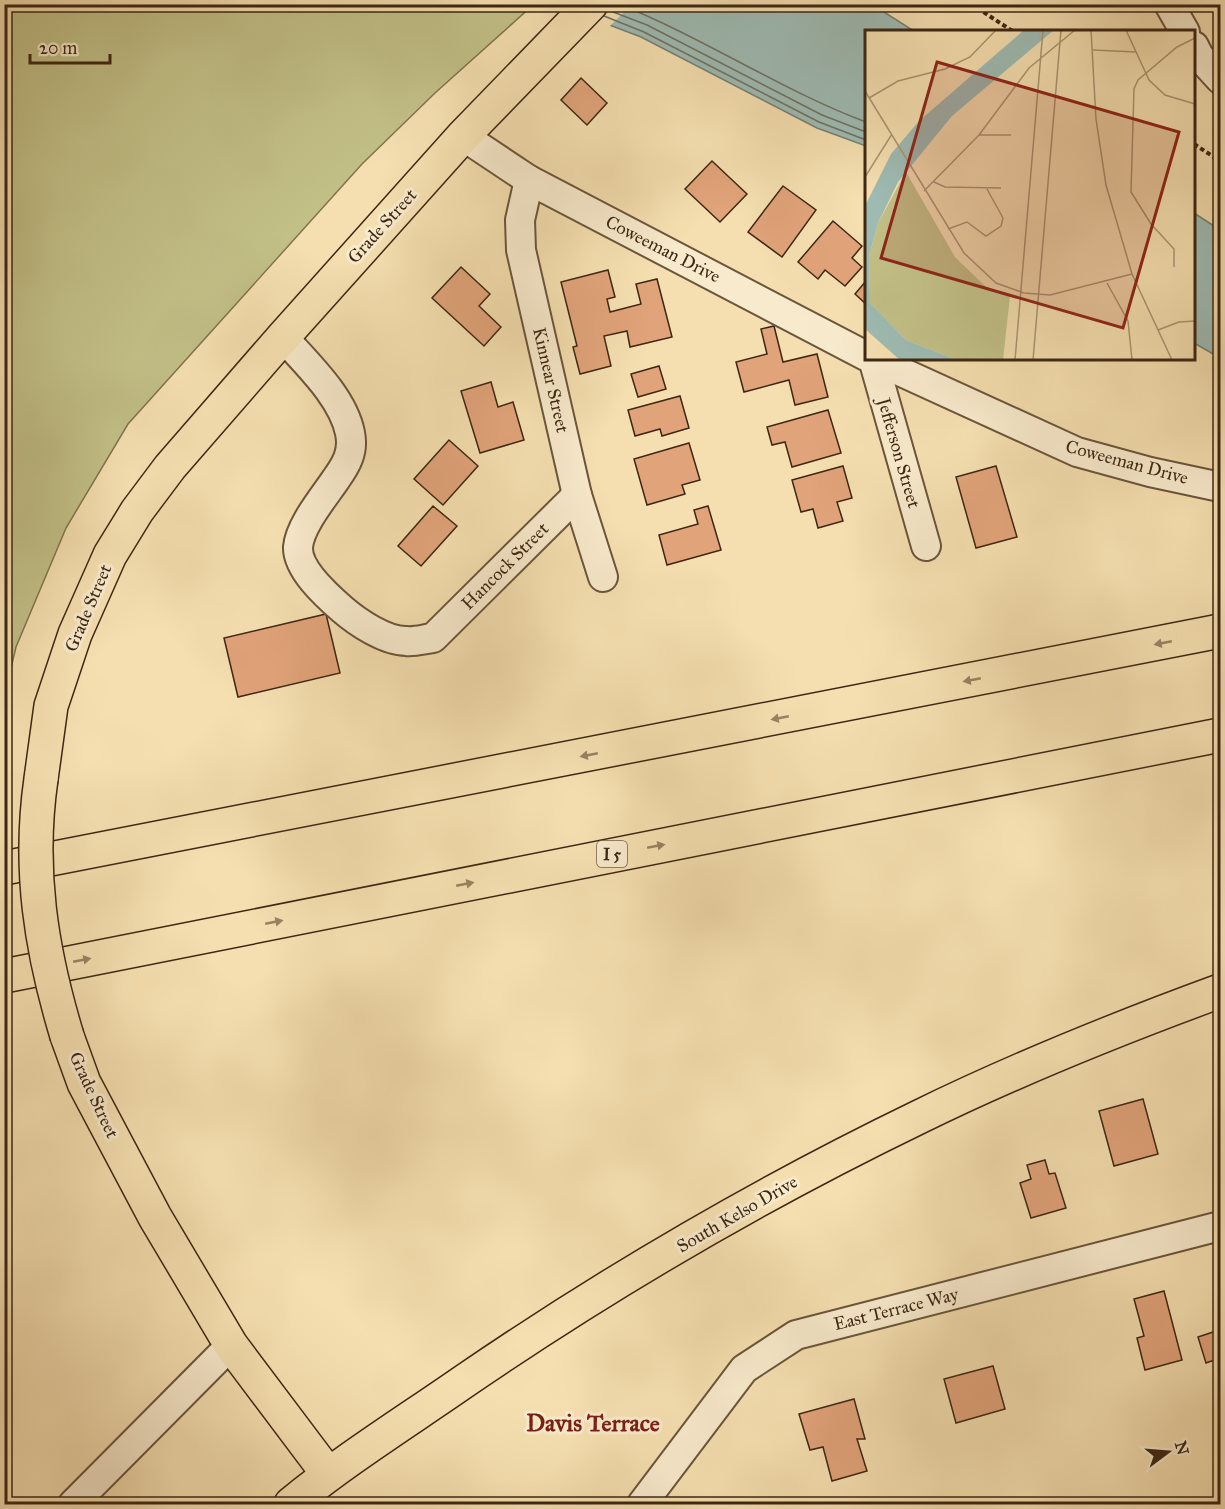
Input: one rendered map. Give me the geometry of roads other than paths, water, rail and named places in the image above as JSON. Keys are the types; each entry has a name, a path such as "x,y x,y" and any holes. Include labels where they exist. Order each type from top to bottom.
{"main road":[{"name":"Grade Street","path":"328,1474 231,1345 155,1217 84,1083 67,1036 48,967 36,891 34,848 51,706 75,634 110,555 137,511 170,467 463,136 591,4"},
{"path":"4,868 1221,631"},
{"name":"I 5","path":"4,976 1221,735"},
{"name":"South Kelso Drive","path":"291,1504 328,1474 540,1329 796,1179 921,1116 1033,1065 1160,1013 1221,991"}],"street":[{"path":"1169,4 1184,30"},
{"path":"1195,48 1199,56 1221,80"},
{"name":"Coweeman Drive","path":"463,136 529,180 865,355"},
{"name":"Kinnear Street","path":"529,180 520,220 521,250 577,495 603,577"},
{"name":"Hancock Street","path":"283,337 323,383 344,413 350,433 351,450 346,464 309,518 298,548 304,567 317,587 345,612 384,636 405,641 433,638 577,495"},
{"name":"Jefferson Street","path":"871,360 926,546"},
{"name":"Coweeman Drive","path":"874,360 1077,452 1150,472 1221,487"},
{"name":"East Terrace Way","path":"642,1504 744,1369 796,1335 1221,1226"},
{"path":"73,1504 231,1345"}],"water":[{"path":"557,5 873,5 912,30 865,30 865,146 817,128 641,37"},
{"path":"1195,214 1220,230 1220,358 1195,344"}],"district":[{"name":"Davis Terrace","path":"593,1423"}]}
